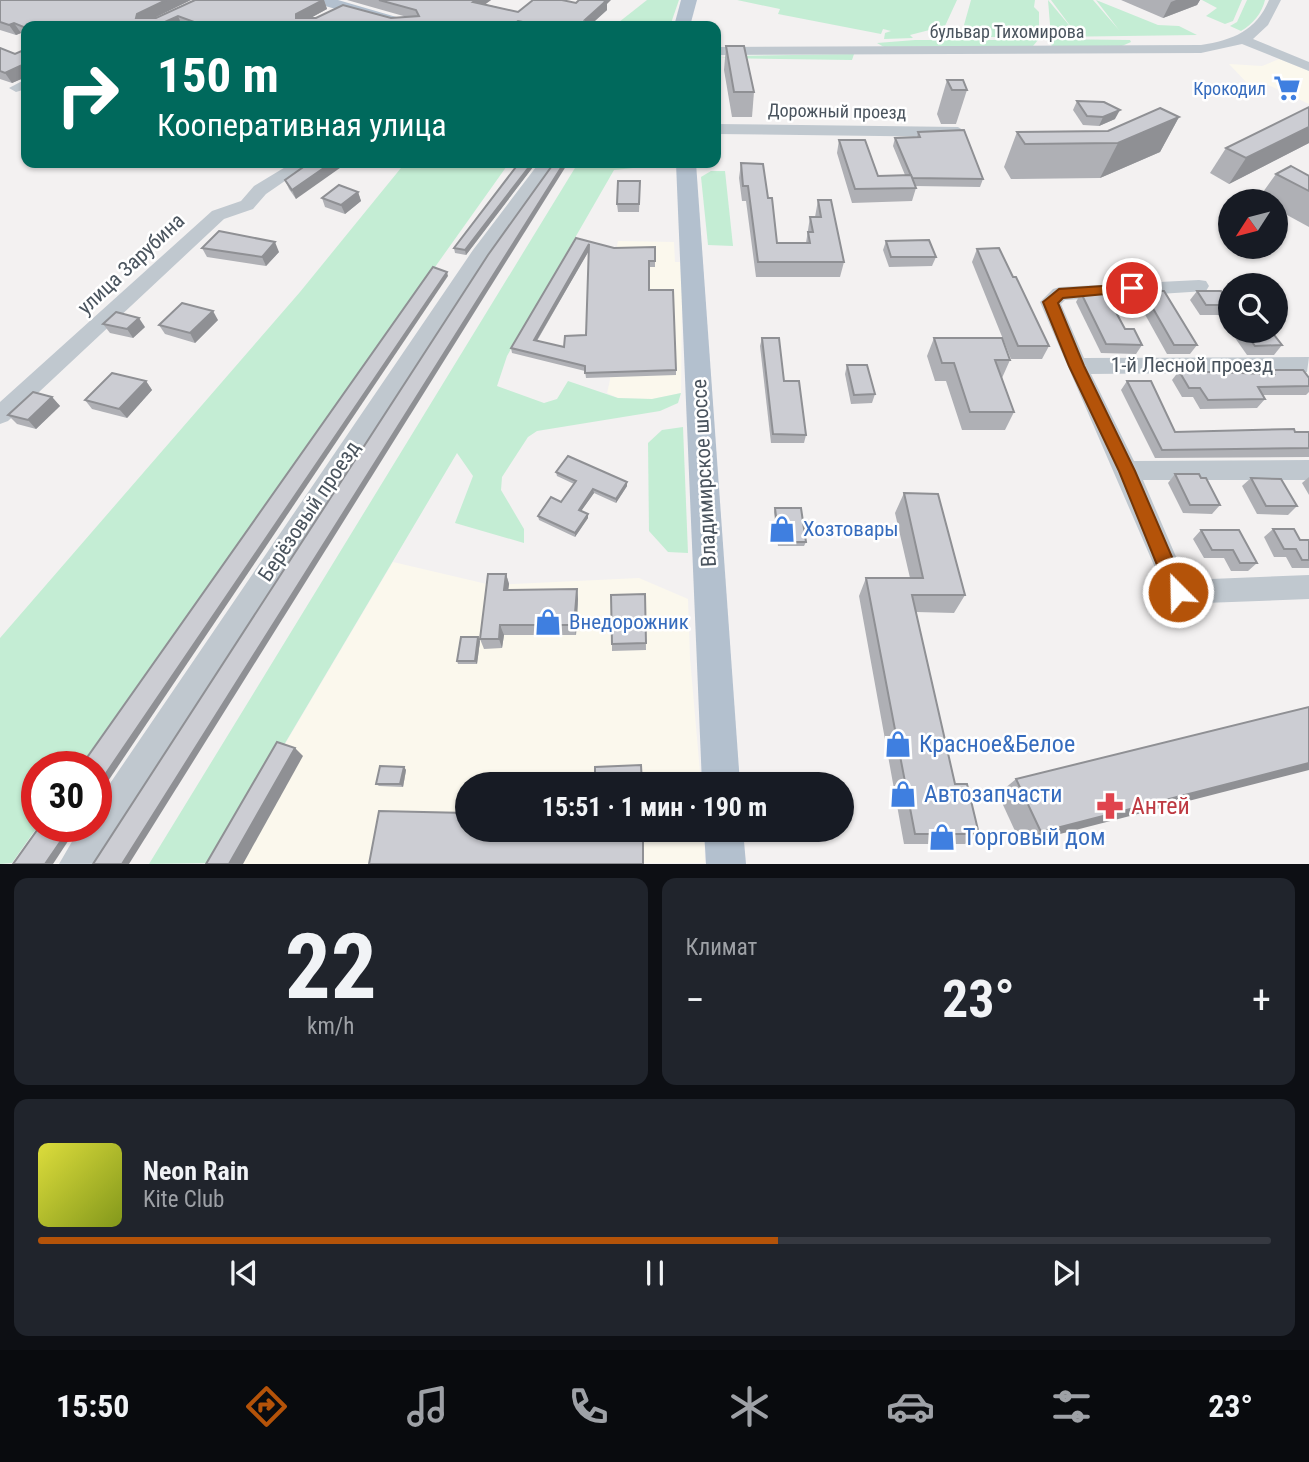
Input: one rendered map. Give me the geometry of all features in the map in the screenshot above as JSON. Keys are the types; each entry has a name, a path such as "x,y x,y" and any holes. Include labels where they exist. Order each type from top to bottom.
{"main road":[{"path":"321,0 394,21"},
{"path":"683,21 689,0"},
{"name":"Владимирское шоссе","path":"686,168 720,772"},
{"path":"725,842 726,863"}],"street":[{"path":"1275,0 1272,10 1258,29 1244,40 1309,67"},
{"path":"328,16 345,7"},
{"name":"бульвар Тихомирова","path":"721,51 1179,50 1212,48 1244,40"},
{"name":"Дорожный проезд","path":"721,129 958,132"},
{"name":"улица Зарубина","path":"0,415 218,215 247,205 260,190 295,168"},
{"name":"Берёзовый проезд","path":"75,863 472,265 543,168"},
{"path":"1199,286 1059,294 1050,302 1127,471 1178,592 1309,587"},
{"name":"1-й Лесной проезд","path":"1077,366 1307,364"},
{"path":"1127,471 1309,470"}],"shaded area":[{"path":"1279,59 1309,71 1309,104 1266,84 1248,84 1229,64 1262,66"},
{"path":"618,241 674,242 675,262 680,262 682,294 681,393 652,399 618,398 607,393 610,380 611,273"},
{"path":"393,562 491,585 639,578 688,599 700,772 455,772 455,842 704,842 705,863 214,864"}],"green space":[{"path":"647,0 679,0 672,21 620,21"},
{"path":"737,0 957,0 945,26 910,35 913,38 884,39 885,33 891,31 883,29 881,34 778,14 780,9"},
{"path":"971,0 1035,0 1034,7 1039,12 1039,37 971,37 965,32 964,25"},
{"path":"1048,0 1074,31 1051,0 1093,0 1119,30 1096,0 1158,25 1179,26 1197,35 1051,37"},
{"path":"1202,0 1242,0 1233,21 1225,24 1206,16 1217,8"},
{"path":"1247,0 1265,0 1256,18 1241,31 1230,26 1237,22"},
{"path":"1046,39 1131,42 1122,46 1052,46"},
{"path":"915,40 1038,40 1033,46 884,47 877,43"},
{"path":"854,54 852,60 721,58 737,56"},
{"path":"401,168 505,168 91,751 21,751 21,842 27,842 12,863 0,864 0,638 300,292"},
{"path":"575,168 633,168 614,170 507,356 497,386 544,403 557,399 568,381 618,398 652,399 681,393 678,403 660,411 537,431 528,437 502,477 501,490 524,529 524,543 455,523 473,476 457,453 214,863 149,864"},
{"path":"711,171 725,171 733,246 708,245 701,177"},
{"path":"683,427 688,553 668,552 649,531 648,443 662,430"}],"building":[{"path":"0,0 166,0 137,14 136,18 156,18 195,0 323,0 296,14 296,18 316,18 343,5 391,18 419,16 416,10 379,0 476,0 473,2 518,12 533,0 576,3 579,0 606,1 585,20 590,21 192,21 178,16 167,21 21,21 21,26 0,22"},
{"path":"726,46 744,46 754,92 734,92"},
{"path":"0,48 15,54 21,51 21,73 20,66 5,73 0,71"},
{"path":"947,80 963,80 967,90 952,90"},
{"path":"1077,101 1104,102 1120,110 1103,117 1087,116"},
{"path":"1309,107 1309,127 1246,158 1226,148"},
{"path":"1160,108 1179,117 1118,143 1025,144 1017,132 1108,131"},
{"path":"964,130 983,179 912,178 895,138 920,137 918,132"},
{"path":"839,140 865,140 878,176 911,175 916,188 855,189"},
{"path":"741,163 763,164 768,198 772,198 777,243 810,243 808,232 813,232 810,217 821,217 818,200 831,200 844,262 758,262 748,186 743,186"},
{"path":"1291,166 1309,176 1309,191 1276,174"},
{"path":"302,168 324,168 292,190 285,180"},
{"path":"515,168 528,168 465,250 454,248"},
{"path":"550,168 561,168 122,864 93,864 107,842 112,842 112,835 488,255"},
{"path":"618,181 640,181 639,204 617,204"},
{"path":"339,185 358,192 341,205 322,198"},
{"path":"219,231 275,242 262,257 202,248"},
{"path":"576,238 614,248 655,247 655,261 649,261 649,290 673,290 676,370 585,373 585,366 511,348","holes":["589,244 586,335 565,336 564,347 534,340"]},
{"path":"929,240 936,257 891,257 886,241"},
{"path":"999,248 1049,346 1018,346 977,249"},
{"path":"433,267 447,272 112,764 112,751 92,751"},
{"path":"1143,291 1164,291 1197,345 1174,345"},
{"path":"1197,291 1218,291 1218,305 1206,305"},
{"path":"1105,292 1125,329 1134,329 1142,345 1106,344 1081,293"},
{"path":"182,303 213,311 190,333 159,325"},
{"path":"116,312 139,318 127,329 103,324"},
{"path":"762,338 779,338 784,381 799,381 806,435 773,434"},
{"path":"934,338 1002,338 1010,360 995,360 1014,412 970,412 954,363 942,363"},
{"path":"1253,343 1282,345 1255,346"},
{"path":"847,365 867,365 875,394 854,395"},
{"path":"1271,370 1303,370 1309,378 1309,386 1258,387 1265,399 1208,400 1200,388 1189,388 1179,371 1274,374"},
{"path":"112,373 146,381 119,409 85,400"},
{"path":"1127,381 1151,381 1175,432 1294,429 1295,432 1309,432 1309,448 1162,450"},
{"path":"33,392 52,397 28,420 8,415"},
{"path":"568,456 627,482 616,499 593,489 579,510 588,514 575,533 538,516 551,497 561,502 576,481 556,472"},
{"path":"1175,474 1199,474 1201,478 1206,478 1220,505 1190,505"},
{"path":"1251,478 1281,479 1297,506 1266,506"},
{"path":"904,493 938,494 965,595 912,595 955,784 967,784 979,834 915,834 866,578 923,578"},
{"path":"775,508 801,508 806,542 779,542"},
{"path":"1273,529 1294,529 1300,540 1309,540 1309,560 1302,560 1296,549 1284,549"},
{"path":"1201,530 1239,530 1257,563 1240,563 1233,550 1212,550"},
{"path":"488,574 506,574 504,590 577,589 574,625 500,625 499,639 480,639"},
{"path":"645,594 646,643 612,644 611,595"},
{"path":"461,637 478,637 475,661 457,661"},
{"path":"1309,707 1309,763 1041,832 1016,779"},
{"path":"277,742 295,748 229,864 206,864"},
{"path":"641,765 641,772 595,772 595,767"},
{"path":"380,766 404,767 400,784 376,784"},
{"path":"379,811 455,813 455,842 643,842 643,864 369,864"},
{"path":"29,842 60,842 45,864 13,864"}],"place":[{"name":"Крокодил","path":"1287,88"},
{"name":"Хозтовары","path":"782,529"},
{"name":"Внедорожник","path":"548,622"},
{"name":"Красное&Белое","path":"898,744"},
{"name":"Автозапчасти","path":"903,794"},
{"name":"Антей","path":"1110,806"},
{"name":"Торговый дом","path":"942,837"}],"route":[{"path":"1132,288 1059,294 1050,302 1127,471 1178,592"}]}
